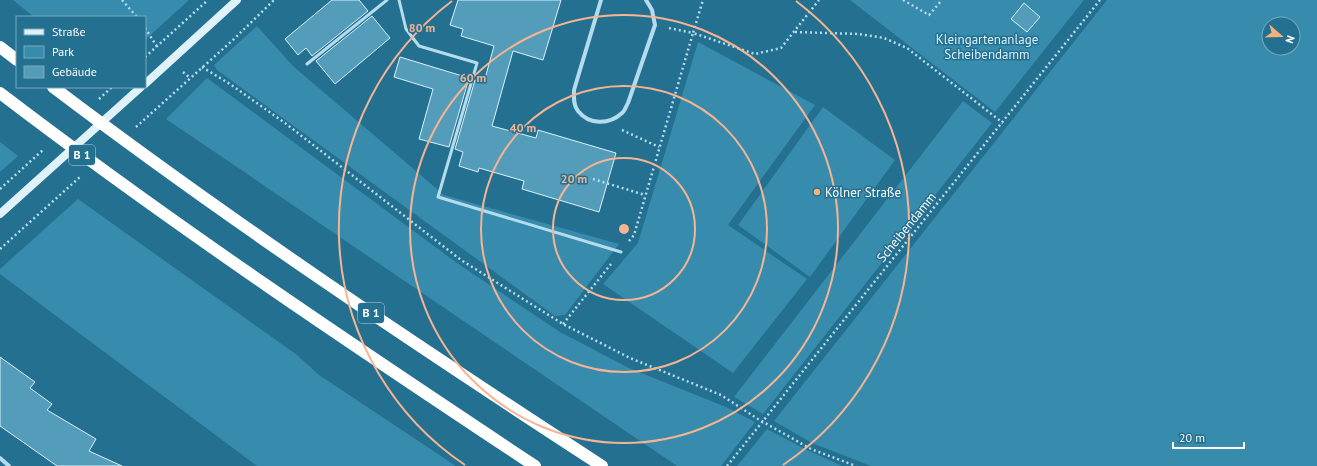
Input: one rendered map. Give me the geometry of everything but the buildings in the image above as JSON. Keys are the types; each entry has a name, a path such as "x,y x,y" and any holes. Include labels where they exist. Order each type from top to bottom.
{"highway":[{"path":"0,47 16,59"},
{"name":"B 1","path":"54,88 145,155 316,276 471,381 602,466"},
{"name":"B 1","path":"0,93 118,181 289,301 535,466"}],"main road":[{"path":"146,83 238,0"},
{"path":"0,214 140,88"}],"street":[{"path":"602,0 574,90 574,101 577,110 587,119 601,122 608,122 622,113 628,103 655,25 652,10 646,0"},
{"path":"0,458 9,466"}],"lane":[{"path":"307,64 387,0"},
{"path":"399,0 406,29 419,46 477,63 438,197 621,252"}],"path":[{"path":"122,0 136,16"},
{"path":"146,56 208,0"},
{"path":"190,78 234,39 274,0"},
{"path":"563,324 634,235 703,0"},
{"path":"655,25 693,33 755,54 781,48 819,0"},
{"path":"903,0 929,15 942,0"},
{"name":"Scheibendamm","path":"726,466 763,422 1100,0"},
{"path":"146,30 157,47 171,60"},
{"path":"794,32 859,34 884,38 907,48 1002,123"},
{"path":"202,67 230,84 285,123 462,260 563,324 630,358 721,395 763,422 811,449 856,466"},
{"path":"608,122 629,135 659,147"},
{"path":"594,179 645,195"}],"green space":[{"path":"13,0 189,0 146,39 146,16 33,16"},
{"name":"Kleingartenanlage Scheibendamm","path":"850,0 1084,0 995,112"},
{"path":"1107,0 1317,0 1317,466 871,466 812,443 774,421"},
{"path":"257,26 293,66 444,195 619,244 565,315 555,316 217,70 214,65"},
{"path":"698,42 815,105 728,225 807,279 733,373 603,284 638,243"},
{"path":"207,78 457,263 560,332 629,368 726,407 755,422 721,466 677,466 166,119"},
{"path":"963,101 992,123 763,414 734,397"},
{"name":"Kölner Straße","path":"823,107 895,160 810,277 738,225"},
{"path":"0,142 18,156 0,172"},
{"path":"78,199 297,355 319,375 456,466 257,466 0,274 0,269"},
{"path":"767,429 805,449 842,466 737,466"}],"place":[{"name":"Kölner Straße","path":"817,192"}]}
